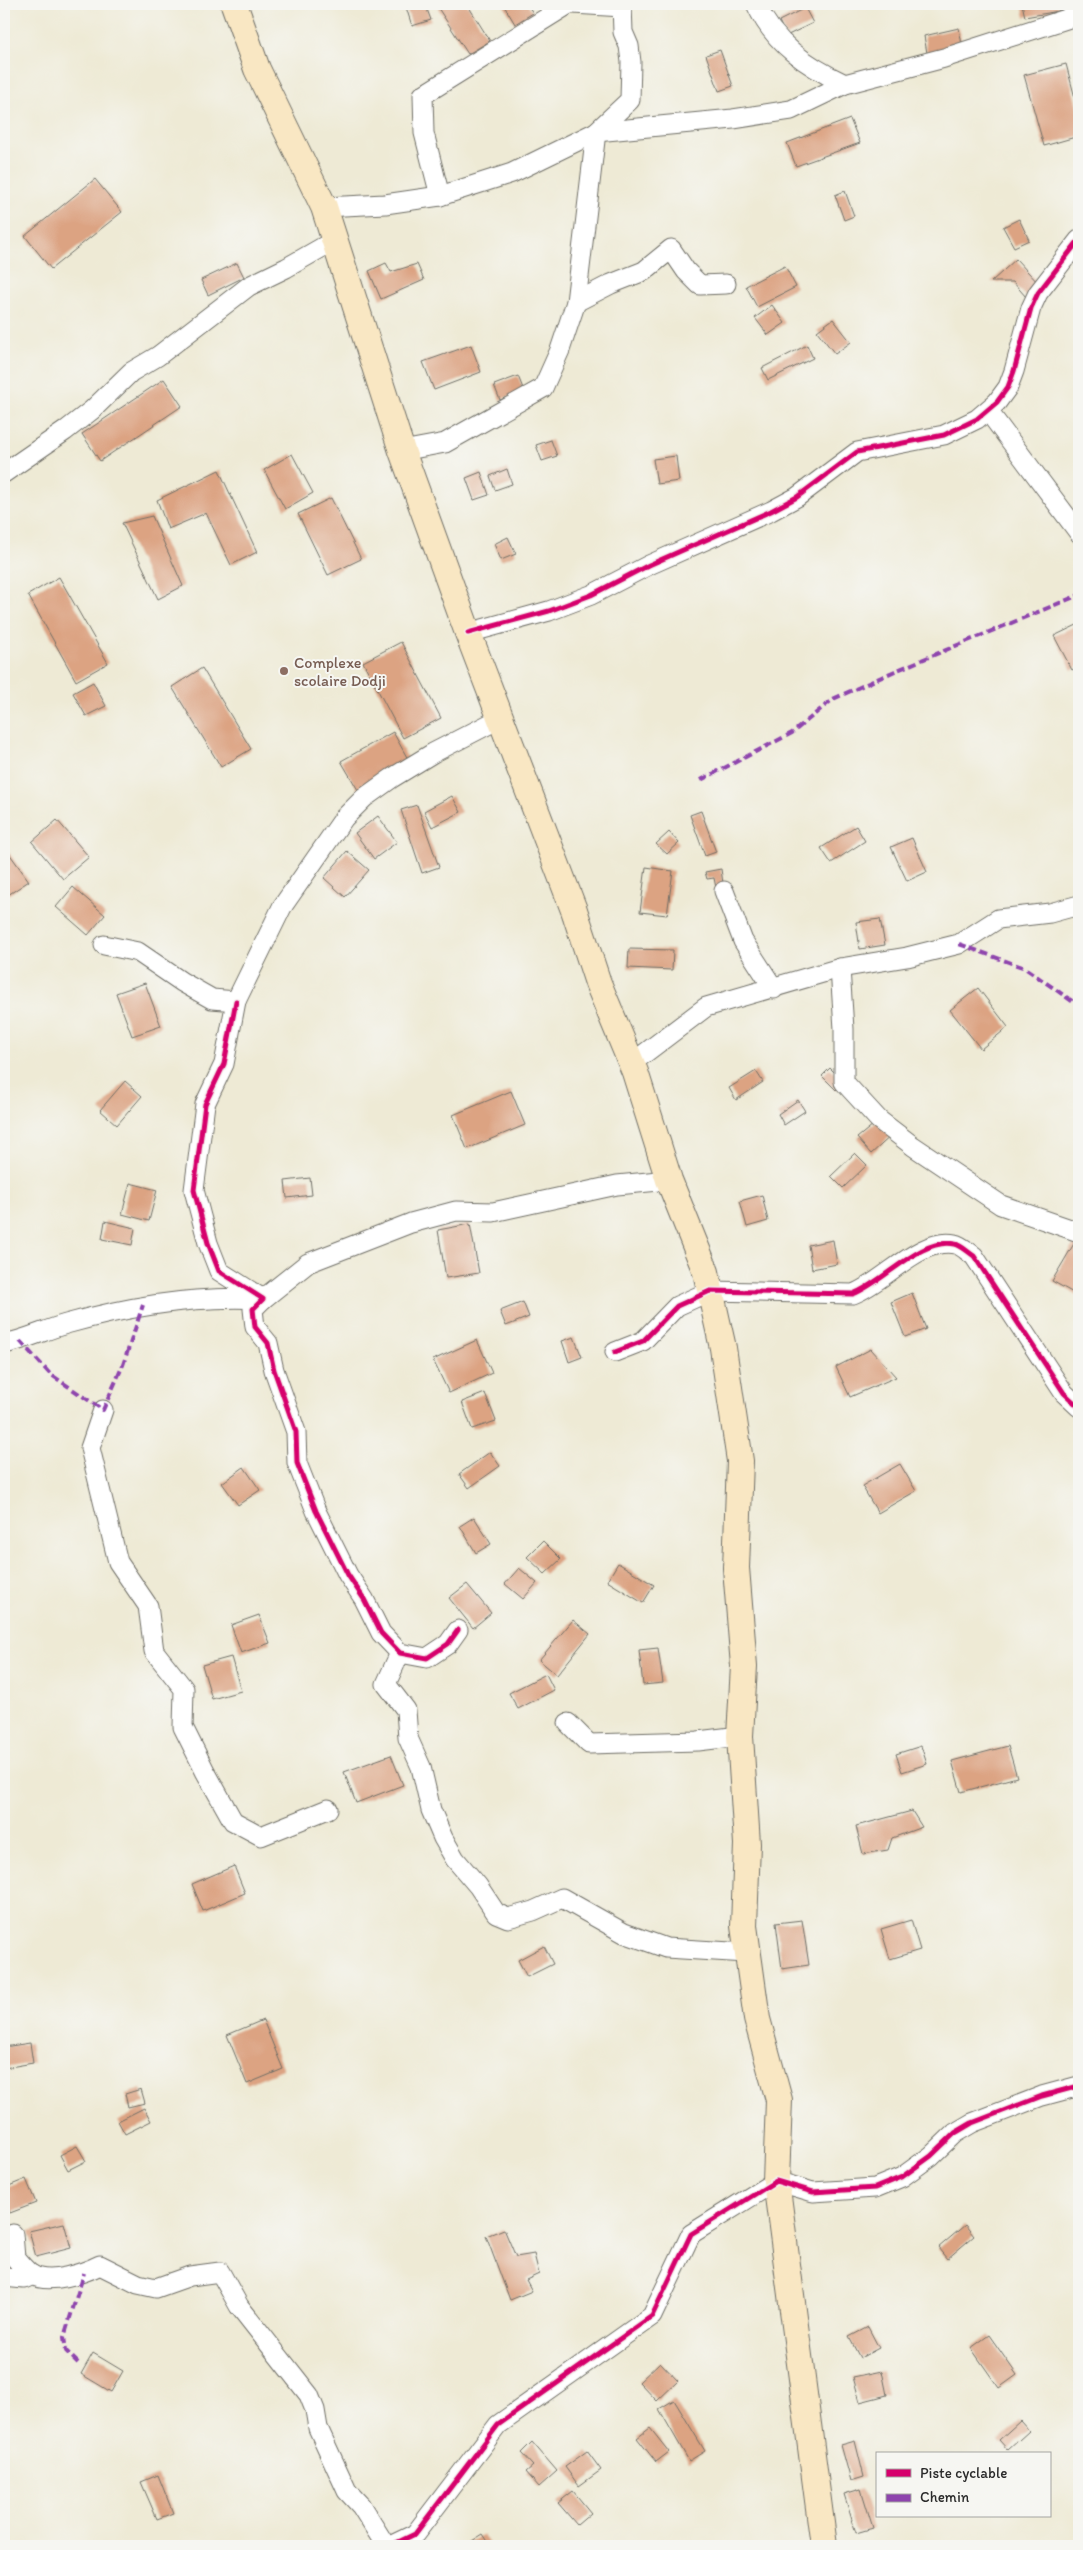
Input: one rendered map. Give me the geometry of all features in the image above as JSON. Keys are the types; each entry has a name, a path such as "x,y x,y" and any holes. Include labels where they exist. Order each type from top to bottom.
{"main road":[{"path":"234,4 257,68 324,207 402,451 468,633 574,910 598,982 632,1063 669,1180 706,1272 723,1348 740,1461 736,1568 744,1666 740,1736 747,1844 744,1926 757,2019 779,2100 776,2181 824,2546"}],"street":[{"path":"324,207 385,204 440,196 512,173 596,132 630,100 631,62 629,46 623,32 622,6 571,4 423,95 424,133 440,196"},
{"path":"756,4 766,24 787,48 805,63 845,84"},
{"path":"596,132 733,119 791,110 845,84 944,58 1079,15"},
{"path":"402,451 445,443 543,388 560,350 576,302 596,132"},
{"path":"4,473 65,431 92,410 131,372 158,356 249,286 286,268 335,240"},
{"path":"468,633 549,611 591,595 649,565 770,511 797,496 857,452 944,435 988,411 1003,395 1012,380 1023,330 1038,293 1079,240"},
{"path":"576,302 610,284 644,271 671,249 686,271 700,285 726,284"},
{"path":"988,411 1079,533"},
{"path":"263,1299 219,1271 208,1243 194,1190 205,1104 224,1064 236,1001 282,907 344,818 364,798 392,778 433,752 501,718"},
{"path":"724,891 743,941 774,988"},
{"path":"632,1063 706,1007 840,968 907,957 959,944 998,919 1050,913 1079,905"},
{"path":"104,945 138,952 182,982 212,998 236,1001"},
{"path":"840,968 844,1028 844,1082 879,1120 1001,1205 1079,1232"},
{"path":"458,1630 448,1644 427,1658 400,1653 381,1633 364,1599 348,1575 316,1510 297,1462 294,1425 274,1370 268,1344 255,1327 253,1308 308,1263 357,1246 411,1223 456,1211 493,1212 617,1185 669,1180"},
{"path":"615,1352 644,1341 676,1306 710,1291 853,1294 865,1289 921,1251 939,1243 957,1244 974,1256 1064,1393 1079,1410"},
{"path":"4,1344 64,1325 143,1305 226,1297 263,1299"},
{"path":"103,1410 90,1448 118,1562 148,1606 154,1650 184,1689 183,1727 233,1822 261,1836 328,1809"},
{"path":"400,1653 386,1684 406,1710 408,1738 422,1767 431,1810 455,1859 478,1886 496,1913 508,1918 533,1912 562,1898 624,1933 666,1948 747,1953"},
{"path":"568,1723 589,1744 698,1741 740,1736"},
{"path":"390,2546 415,2534 498,2425 652,2316 691,2234 776,2181 813,2192 875,2188 902,2177 931,2156 955,2133 972,2123 1042,2096 1079,2086"},
{"path":"13,2234 15,2258 32,2275 51,2280 84,2273 100,2265 138,2284 156,2288 190,2276 220,2272 239,2306 309,2396 315,2410 318,2428 347,2492 361,2506 386,2546"},
{"path":"4,2277 24,2279 32,2275"}],"building":[{"path":"405,4 425,4 431,20 412,26"},
{"path":"445,4 467,4 490,41 468,54 438,8"},
{"path":"503,4 527,4 533,13 515,24"},
{"path":"1022,4 1058,4 1059,11 1025,17"},
{"path":"805,8 813,23 786,36 779,21"},
{"path":"959,28 962,45 927,53 924,36"},
{"path":"720,50 733,86 719,91 706,55"},
{"path":"1066,64 1079,113 1079,136 1044,146 1024,75"},
{"path":"850,119 860,143 796,166 787,143"},
{"path":"95,179 122,212 51,269 25,236"},
{"path":"845,191 854,216 844,220 835,195"},
{"path":"1019,219 1029,240 1014,247 1003,227"},
{"path":"1016,259 1039,284 1026,297 1013,282 991,282"},
{"path":"237,263 244,277 208,295 201,280"},
{"path":"386,263 391,272 417,264 424,280 381,299 369,271"},
{"path":"785,266 796,287 757,307 746,286"},
{"path":"772,305 785,323 768,335 755,318"},
{"path":"833,319 851,342 835,354 817,331"},
{"path":"471,345 481,372 434,390 423,362"},
{"path":"807,345 813,358 768,380 762,368"},
{"path":"518,376 524,391 500,400 494,385"},
{"path":"164,379 182,406 100,461 82,434"},
{"path":"551,440 557,456 542,461 536,445"},
{"path":"292,454 313,493 285,509 264,470"},
{"path":"676,456 679,481 657,484 653,459"},
{"path":"507,469 512,484 495,490 490,476"},
{"path":"219,470 257,552 231,565 206,513 168,529 157,500"},
{"path":"481,472 489,495 474,500 466,478"},
{"path":"331,498 361,559 328,575 298,514"},
{"path":"152,516 183,586 158,599 122,523"},
{"path":"508,537 516,554 501,560 494,544"},
{"path":"59,577 108,663 76,681 28,595"},
{"path":"1079,624 1079,666 1072,670 1054,636"},
{"path":"401,642 441,718 403,738 363,662"},
{"path":"202,668 251,749 221,767 172,687"},
{"path":"93,682 106,706 86,716 73,693"},
{"path":"393,732 409,761 358,790 341,761"},
{"path":"452,796 461,812 432,827 424,811"},
{"path":"417,805 439,867 422,873 401,810"},
{"path":"701,811 716,852 705,856 690,815"},
{"path":"378,816 397,842 374,859 355,833"},
{"path":"57,820 89,857 63,879 32,842"},
{"path":"856,826 865,841 831,863 821,848"},
{"path":"669,832 679,843 667,854 656,844"},
{"path":"912,838 927,872 907,881 891,847"},
{"path":"6,849 29,881 5,897 4,850"},
{"path":"347,851 369,870 345,897 324,878"},
{"path":"646,867 673,871 667,915 640,912"},
{"path":"721,869 724,891 717,893 714,878 707,879 705,872"},
{"path":"73,887 105,915 88,935 56,907"},
{"path":"880,919 885,945 860,949 856,922"},
{"path":"629,949 673,950 672,970 628,968"},
{"path":"145,983 161,1026 132,1036 116,993"},
{"path":"978,988 1008,1027 981,1049 950,1010"},
{"path":"830,1068 844,1082 836,1090 822,1076"},
{"path":"756,1071 763,1082 736,1100 729,1088"},
{"path":"125,1081 142,1096 117,1125 100,1110"},
{"path":"511,1091 525,1125 467,1149 453,1115"},
{"path":"798,1100 805,1111 784,1125 778,1114"},
{"path":"879,1120 892,1135 871,1154 857,1138"},
{"path":"855,1153 867,1165 843,1188 831,1176"},
{"path":"310,1178 312,1195 287,1198 285,1181"},
{"path":"130,1183 157,1190 149,1221 122,1214"},
{"path":"762,1195 768,1221 747,1227 740,1201"},
{"path":"105,1221 135,1228 132,1245 102,1239"},
{"path":"470,1224 479,1273 446,1278 438,1230"},
{"path":"833,1240 837,1264 812,1269 808,1245"},
{"path":"1075,1242 1079,1245 1079,1292 1077,1295 1052,1281"},
{"path":"912,1293 926,1329 905,1337 891,1302"},
{"path":"523,1302 529,1317 506,1326 500,1311"},
{"path":"574,1337 582,1357 569,1362 562,1341"},
{"path":"477,1340 492,1373 449,1393 433,1360"},
{"path":"871,1349 896,1377 850,1397 836,1367"},
{"path":"485,1393 496,1421 472,1429 462,1402"},
{"path":"490,1452 500,1466 469,1488 459,1474"},
{"path":"900,1464 916,1491 878,1513 862,1486"},
{"path":"244,1467 260,1490 238,1505 222,1483"},
{"path":"474,1517 491,1544 476,1553 460,1526"},
{"path":"543,1541 561,1559 545,1574 527,1557"},
{"path":"618,1563 654,1585 643,1603 607,1581"},
{"path":"519,1568 537,1583 523,1599 505,1584"},
{"path":"467,1584 491,1613 473,1628 449,1598"},
{"path":"259,1615 270,1643 241,1653 231,1625"},
{"path":"573,1620 590,1634 557,1675 539,1660"},
{"path":"658,1648 663,1683 643,1685 639,1650"},
{"path":"231,1657 241,1691 212,1699 202,1665"},
{"path":"546,1674 554,1690 518,1709 509,1693"},
{"path":"921,1746 927,1764 902,1772 896,1754"},
{"path":"1008,1746 1017,1777 961,1792 952,1761"},
{"path":"391,1755 403,1785 356,1803 344,1772"},
{"path":"912,1811 922,1827 892,1838 888,1850 863,1854 856,1826"},
{"path":"234,1866 245,1893 203,1911 192,1884"},
{"path":"802,1920 809,1965 782,1969 776,1923"},
{"path":"911,1920 920,1950 890,1959 881,1929"},
{"path":"544,1946 553,1964 527,1977 518,1960"},
{"path":"263,2020 283,2069 247,2084 227,2035"},
{"path":"30,2043 33,2063 4,2068 4,2047"},
{"path":"141,2089 145,2103 128,2107 125,2094"},
{"path":"144,2108 151,2121 125,2134 118,2121"},
{"path":"77,2146 86,2161 68,2170 60,2155"},
{"path":"26,2179 36,2203 10,2213 4,2199 4,2188"},
{"path":"64,2223 71,2248 36,2257 29,2231"},
{"path":"965,2225 974,2236 947,2259 938,2248"},
{"path":"504,2229 516,2257 534,2254 539,2274 526,2280 532,2291 510,2300 486,2236"},
{"path":"868,2327 879,2348 860,2358 849,2337"},
{"path":"989,2335 1017,2375 999,2388 971,2348"},
{"path":"93,2353 123,2371 111,2392 81,2374"},
{"path":"660,2362 678,2381 657,2401 639,2382"},
{"path":"882,2371 887,2395 860,2402 853,2377"},
{"path":"674,2400 705,2451 689,2461 659,2409"},
{"path":"1020,2421 1029,2431 1008,2450 999,2440"},
{"path":"650,2428 669,2452 656,2462 637,2438"},
{"path":"855,2441 864,2477 851,2481 841,2445"},
{"path":"532,2442 557,2471 539,2487 526,2472 533,2466 521,2453"},
{"path":"587,2451 601,2470 579,2486 565,2467"},
{"path":"158,2475 173,2513 157,2519 141,2482"},
{"path":"861,2489 873,2528 856,2533 844,2494"},
{"path":"573,2491 591,2513 577,2525 558,2503"},
{"path":"483,2534 491,2546 464,2546"}],"marked path":[{"path":"701,780 792,733 833,699 895,671 1079,595"},
{"path":"959,944 1025,968 1079,1006"},
{"path":"20,1341 50,1374 103,1410 123,1365 143,1305"},
{"path":"78,2363 66,2351 64,2337 84,2273"}],"cycle path":[{"path":"468,633 549,611 591,595 649,565 771,511 797,497 857,452 944,435 977,419 997,402 1008,387 1031,308 1038,293 1079,240"},
{"path":"236,1001 224,1064 205,1104 194,1190 208,1243 219,1271 263,1299 253,1309 255,1327 268,1343 274,1370 296,1432 297,1463 316,1511 348,1575 364,1599 381,1633 400,1653 427,1658 448,1644 458,1630"},
{"path":"615,1352 643,1341 677,1306 710,1291 853,1294 929,1247 955,1244 974,1256 1064,1393 1079,1407"},
{"path":"390,2546 415,2534 498,2425 652,2316 691,2234 776,2181 813,2192 875,2188 902,2177 931,2156 955,2133 972,2123 1042,2096 1079,2086"}],"place":[{"name":"Complexe scolaire Dodji","path":"284,671"}]}
